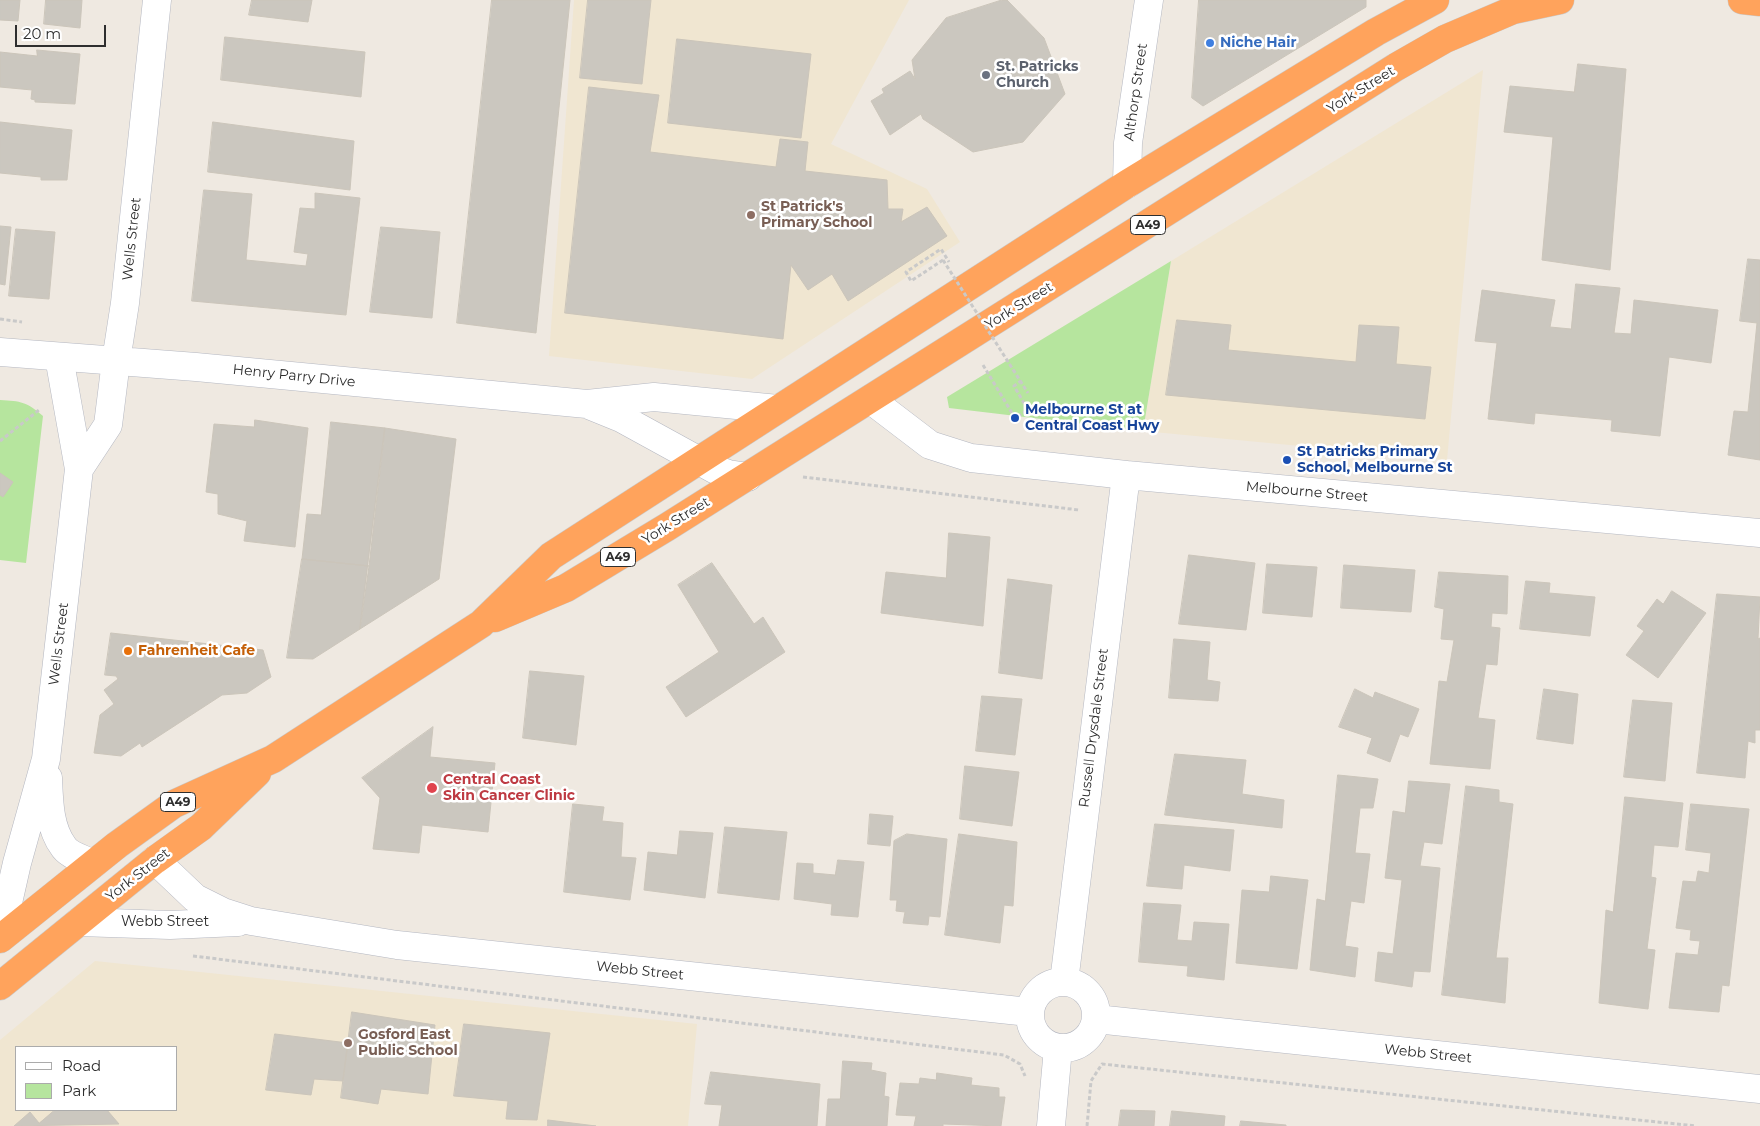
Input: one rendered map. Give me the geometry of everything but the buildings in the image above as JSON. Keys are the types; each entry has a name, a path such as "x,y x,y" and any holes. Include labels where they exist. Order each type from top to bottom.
{"highway":[{"name":"York Street","path":"481,624 550,556 1127,184 1376,32 1436,0"},
{"name":"York Street","path":"0,939 93,864 174,804 273,758 481,624 566,588 748,477 1429,48 1445,39 1513,10 1560,0"},
{"path":"1742,0 1760,2"},
{"name":"York Street","path":"0,986 155,860 202,828 273,758"},
{"path":"48,900 92,883 130,872 155,860"}],"street":[{"name":"Wells Street","path":"79,470 108,425 125,303 157,0"},
{"name":"Althorp Street","path":"1127,184 1128,143 1149,0"},
{"name":"Henry Parry Drive","path":"0,352 587,404 654,397 778,409"},
{"name":"Wells Street","path":"0,939 17,863 46,759 79,470 59,357"},
{"name":"Melbourne Street","path":"871,400 894,420 930,445 971,458 1126,476 1760,533"},
{"name":"Henry Parry Drive","path":"587,404 626,421 698,461 728,474 748,477"},
{"name":"Russell Drysdale Street","path":"1064,982 1126,476"},
{"name":"Wells Street","path":"46,759 50,815 63,847 93,864"},
{"name":"Webb Street","path":"155,860 187,891 202,902 223,912 252,921 397,945 1030,1012"},
{"name":"Webb Street","path":"79,922 170,925 252,921"},
{"path":"1064,982 1075,984 1084,990 1093,1003 1096,1019 1093,1029 1082,1041 1068,1048 1058,1048 1040,1039 1034,1031 1030,1012 1032,1002 1045,987 1064,982"},
{"name":"Webb Street","path":"1096,1019 1760,1089"},
{"path":"1051,1126 1058,1048"}],"path":[{"path":"949,262 941,249 906,272 911,280 943,260 1028,393"},
{"path":"983,365 1015,418 1028,410 1014,386 1021,381"},
{"path":"0,441 44,406"},
{"path":"802,477 1080,510"},
{"path":"191,956 1004,1055 1020,1064 1027,1081"},
{"path":"1087,1126 1091,1081 1102,1064 1696,1126"}],"shaded area":[{"name":"St Patrick's Primary School","path":"574,0 909,0 831,144 927,189 960,242 752,379 549,356"},
{"path":"1483,70 1447,460 1143,431 1171,261"},
{"name":"Gosford East Public School","path":"95,961 697,1024 688,1126 0,1126 0,1040"}],"green space":[{"path":"1171,261 1143,431 949,408 947,397"},
{"path":"0,400 23,403 43,416 26,563 0,560"}],"place":[{"name":"Niche Hair","path":"1210,43"},
{"name":"St. Patricks Church","path":"986,75"},
{"name":"St Patrick's Primary School","path":"751,215"},
{"name":"Melbourne St at Central Coast Hwy","path":"1015,418"},
{"name":"St Patricks Primary School, Melbourne St","path":"1287,460"},
{"name":"Fahrenheit Cafe","path":"128,651"},
{"name":"Central Coast Skin Cancer Clinic","path":"432,788"},
{"name":"Gosford East Public School","path":"348,1043"}]}
